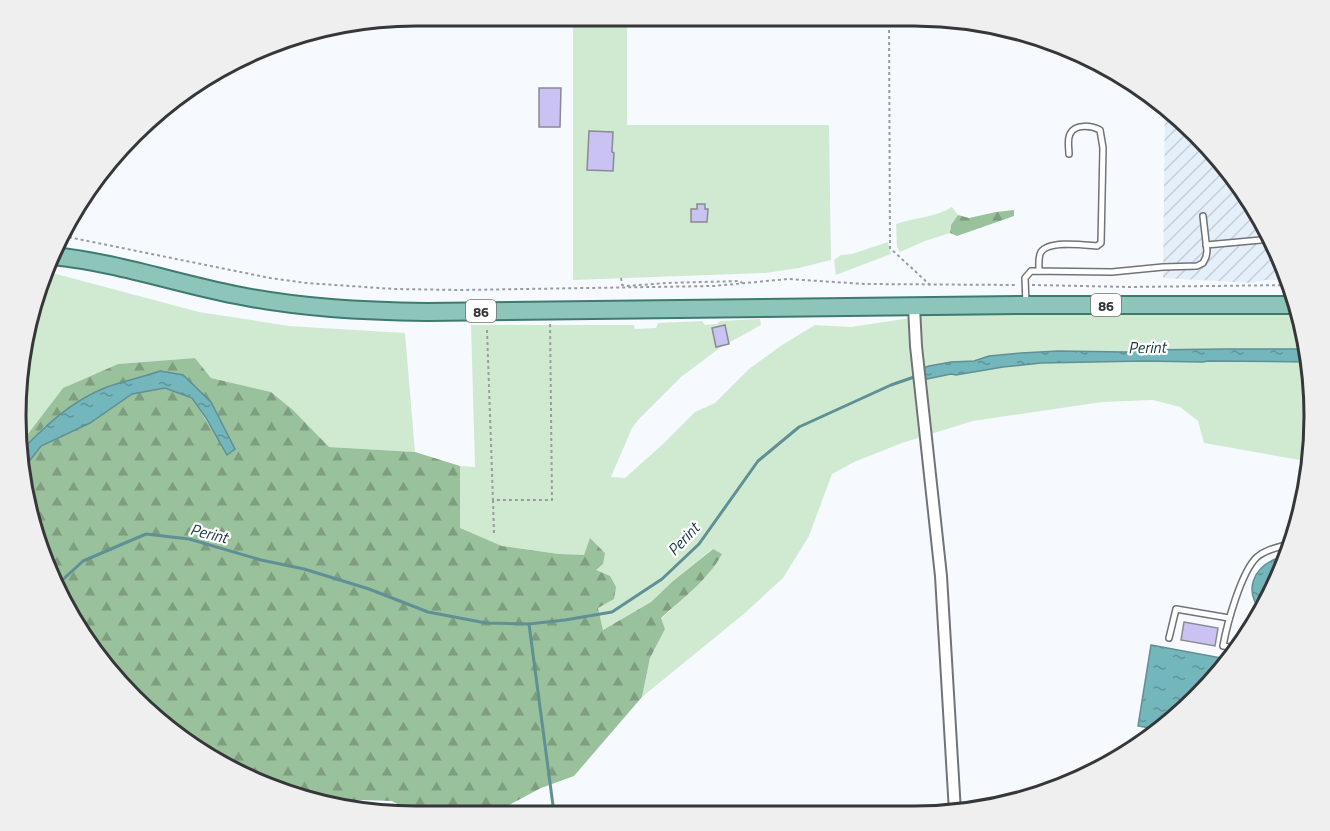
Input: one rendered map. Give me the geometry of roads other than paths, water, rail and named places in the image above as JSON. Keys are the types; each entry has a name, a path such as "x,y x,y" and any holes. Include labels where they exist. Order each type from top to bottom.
{"main road":[{"name":"86","path":"59,257 105,265 246,297 303,306 360,310 428,312 1026,305 1288,305"}],"street":[{"path":"914,307 916,346 941,576 954,803"}],"lane":[{"path":"1039,271 1039,257 1046,247 1056,244 1097,246 1101,243 1103,148 1100,130 1087,126 1073,130 1069,138 1069,154"},
{"path":"1026,305 1025,278 1030,271 1112,272 1197,266 1206,257 1203,216"},
{"path":"1206,245 1262,240"},
{"path":"1228,647 1222,646 1229,618 1252,562 1267,550 1282,546"},
{"path":"1169,638 1176,609 1229,618"}],"water":[{"path":"1296,349 1299,349 1301,362 1041,363 951,374 917,381 916,370 951,362 974,361 989,356 1058,351"},
{"path":"160,371 183,375 211,402 235,449 227,455 192,398 165,388 132,394 90,423 41,446 29,462 27,446 51,422 83,399 107,387"},
{"path":"1278,558 1256,603 1252,588 1254,580 1262,567"},
{"path":"1151,645 1220,658 1172,709 1148,728 1138,726"}],"waterway":[{"name":"Perint","path":"62,580 83,561 146,534 189,539 261,560 304,569 369,589 428,612 486,623 529,624 612,612 662,579 699,544 758,461 799,427 891,385 917,376"},
{"path":"529,624 553,806"}]}
